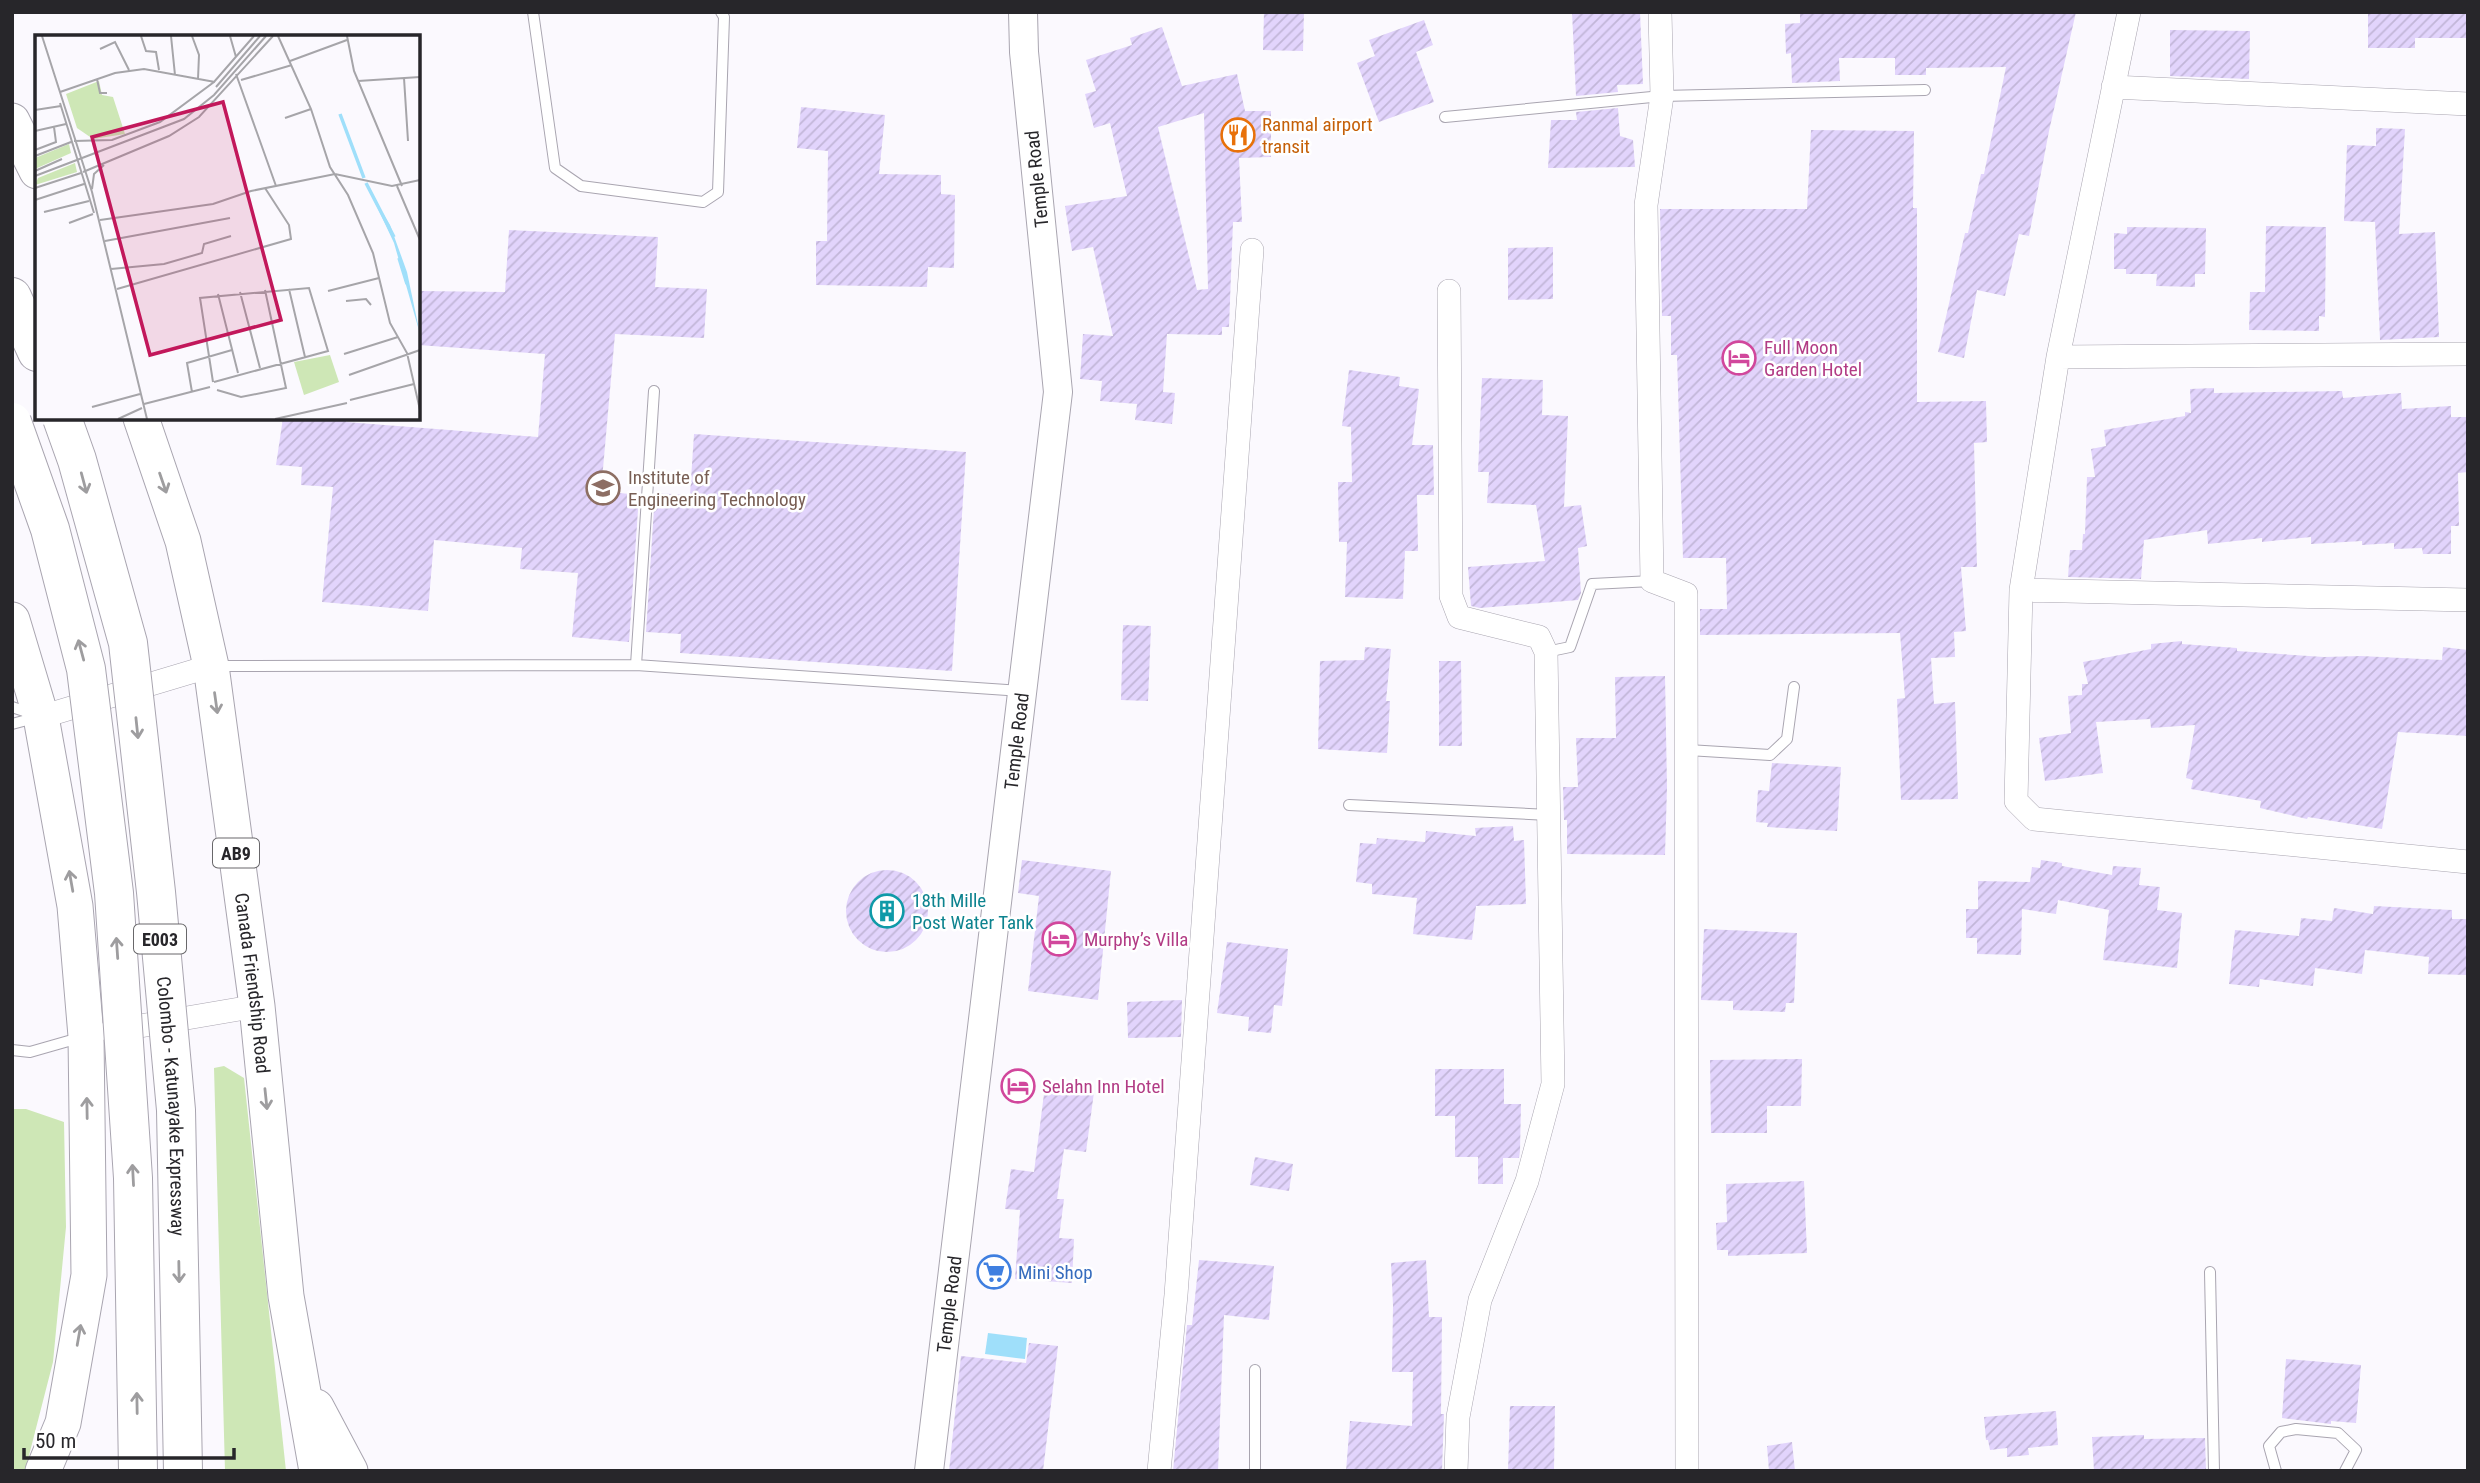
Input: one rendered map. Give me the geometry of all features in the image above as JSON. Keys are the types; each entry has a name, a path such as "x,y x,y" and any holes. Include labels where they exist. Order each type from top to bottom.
{"highway":[{"path":"12,298 35,348"},
{"name":"Colombo - Katunayake Expressway","path":"63,420 77,460 128,643 156,892 176,1110 183,1471"},
{"name":"E003","path":"12,422 50,529 86,669 114,893 133,1178 138,1471"}],"main road":[{"path":"12,121 35,167"},
{"name":"Canada Friendship Road","path":"142,420 183,541 211,666 257,1006 286,1296 317,1471"},
{"path":"12,620 22,716 75,906 86,1036 89,1275 64,1423 43,1471"},
{"path":"286,1296 310,1396 350,1471"}],"street":[{"name":"Temple Road","path":"929,1471 1058,392 1024,52 1023,12"},
{"path":"1660,12 1662,96 1646,205 1651,580 1686,594 1688,1471"},
{"path":"2129,12 2058,357 2021,590 2016,801 2034,819 2468,862"},
{"path":"2113,87 2468,104"},
{"path":"1159,1471 1176,1295 1252,250"},
{"path":"1449,291 1451,596 1459,617 1539,637 1546,652 1553,1084 1527,1181 1480,1300 1458,1418 1456,1471"},
{"path":"2058,357 2468,354"},
{"path":"2021,590 2468,600"},
{"path":"22,716 211,666"},
{"path":"86,1036 257,1006"}],"lane":[{"path":"536,16 555,167 581,186 703,202 718,192 723,17 720,12"},
{"path":"1445,117 1662,96 1925,90"},
{"path":"636,666 654,391"},
{"path":"1546,652 1570,647 1592,584 1651,580"},
{"path":"211,666 636,666 1021,691"},
{"path":"1688,750 1770,755 1787,739 1794,687"},
{"path":"1349,804 1549,816"},
{"path":"12,1050 30,1052 86,1036"},
{"path":"2210,1272 2214,1471"},
{"path":"1255,1370 1255,1471"},
{"path":"2276,1471 2269,1446 2281,1432 2296,1429 2338,1433 2356,1450 2345,1471"}],"green space":[{"path":"224,1066 244,1078 286,1471 225,1471 214,1068"},
{"path":"12,1109 26,1109 64,1122 66,1227 53,1362 25,1471 12,1471"}],"water":[{"path":"988,1333 1027,1338 1025,1359 985,1354"}],"building":[{"path":"1264,12 1304,12 1303,51 1263,50"},
{"path":"1572,12 1640,12 1643,84 1617,85 1618,92 1576,96"},
{"path":"1800,12 2076,12 2029,236 2019,234 2005,296 1977,290 1964,358 1938,352 1965,233 1968,233 1981,174 1984,174 2006,67 1926,68 1926,75 1895,75 1895,58 1839,58 1840,81 1792,83 1791,53 1786,54 1785,24 1800,23"},
{"path":"2368,12 2468,12 2468,38 2415,38 2415,48 2368,48"},
{"path":"1424,20 1433,45 1416,52 1434,102 1379,122 1357,63 1375,56 1369,40"},
{"path":"1162,27 1182,86 1237,74 1245,111 1271,111 1271,157 1239,158 1242,222 1233,222 1229,327 1222,327 1222,335 1167,334 1163,392 1175,393 1172,424 1135,420 1137,404 1100,401 1102,381 1080,379 1083,334 1113,336 1093,247 1072,251 1065,206 1127,196 1110,123 1094,128 1085,94 1096,91 1086,60 1132,45 1130,38","holes":["1204,113 1208,289 1197,290 1158,127"]},
{"path":"2170,30 2250,31 2249,79 2170,76"},
{"path":"801,107 885,115 879,174 941,175 941,194 955,195 954,268 928,267 927,287 816,285 816,241 827,241 828,151 797,148"},
{"path":"1618,108 1620,136 1633,140 1635,167 1548,168 1551,120 1577,120 1576,112"},
{"path":"2376,128 2405,129 2399,234 2435,232 2439,337 2380,340 2375,222 2344,221 2347,145 2376,146"},
{"name":"Full Moon Garden Hotel","path":"1811,130 1914,131 1913,208 1917,208 1917,402 1986,401 1987,442 1974,443 1977,567 1961,567 1966,631 1954,632 1955,657 1931,658 1934,704 1955,702 1958,799 1901,800 1897,699 1905,698 1900,633 1700,635 1700,609 1727,609 1726,558 1683,558 1677,355 1671,355 1671,316 1662,316 1660,209 1807,209"},
{"path":"2266,226 2326,227 2325,317 2319,316 2319,331 2249,330 2250,292 2265,292"},
{"path":"2127,227 2206,228 2205,274 2195,274 2195,287 2156,286 2157,274 2126,274 2126,269 2114,269 2114,233 2127,234"},
{"path":"509,230 658,237 655,287 707,289 704,338 615,334 601,491 639,495 629,642 572,637 578,573 520,569 522,548 434,540 428,611 322,602 333,487 301,485 302,467 276,465 283,420 346,420 538,437 545,354 420,345 420,291 505,292"},
{"path":"1553,247 1553,299 1508,300 1508,248"},
{"path":"1349,370 1400,377 1399,386 1419,389 1412,445 1433,445 1434,495 1417,495 1418,551 1405,551 1403,599 1345,597 1347,542 1339,542 1338,482 1352,482 1351,427 1342,426"},
{"path":"1482,378 1543,380 1542,415 1568,416 1564,507 1581,505 1587,546 1578,548 1581,593 1578,600 1480,608 1471,606 1468,567 1545,561 1536,505 1487,503 1489,472 1478,472"},
{"path":"2214,388 2214,393 2342,391 2343,398 2401,393 2402,409 2451,406 2451,417 2468,417 2468,472 2458,473 2459,526 2451,526 2451,554 2423,554 2422,548 2394,549 2394,543 2362,545 2362,541 2311,544 2311,537 2262,542 2262,538 2208,544 2207,530 2144,540 2141,579 2068,577 2070,550 2082,550 2085,534 2087,477 2095,477 2091,449 2106,446 2104,430 2185,416 2185,412 2191,413 2190,389"},
{"path":"694,434 966,452 952,671 680,653 681,634 646,632 655,493 690,495"},
{"path":"1123,625 1151,626 1148,701 1121,700"},
{"path":"2182,641 2182,644 2237,648 2237,651 2324,657 2442,660 2443,647 2468,650 2468,736 2398,732 2382,829 2308,817 2307,819 2260,808 2261,801 2191,789 2193,780 2186,778 2195,725 2151,728 2150,719 2096,722 2103,773 2045,781 2039,738 2071,733 2068,696 2082,695 2082,684 2088,684 2083,662 2151,649 2151,644"},
{"path":"1365,647 1391,649 1386,701 1390,701 1387,753 1318,749 1320,661 1364,660"},
{"path":"1439,661 1461,661 1462,746 1439,746"},
{"path":"1665,676 1665,855 1567,854 1563,787 1578,787 1576,738 1616,738 1615,677"},
{"path":"1772,763 1841,767 1837,831 1767,827 1768,823 1756,822 1758,790 1769,791"},
{"path":"1513,826 1514,841 1524,840 1526,904 1476,906 1472,940 1413,934 1417,898 1372,894 1372,884 1356,882 1360,843 1376,844 1377,838 1425,842 1426,831 1476,836 1475,828"},
{"path":"1022,860 1111,871 1098,1000 1028,991 1039,896 1018,893"},
{"path":"2041,860 2112,875 2113,866 2141,868 2139,885 2160,887 2157,910 2182,913 2177,968 2103,960 2109,910 2058,900 2056,914 2022,909 2021,955 1977,954 1977,938 1966,938 1966,909 1978,909 1978,881 2030,882 2032,867 2040,868"},
{"name":"18th Mille Post Water Tank","path":"887,870 903,873 916,882 925,895 928,911 925,927 916,940 903,949 887,952 871,949 858,940 849,927 846,911 849,895 858,882 871,873"},
{"path":"2374,906 2452,910 2452,919 2468,919 2468,975 2428,974 2429,957 2365,950 2362,974 2315,968 2313,986 2260,979 2259,987 2229,984 2235,930 2299,936 2301,918 2332,921 2334,908 2373,914"},
{"path":"1704,929 1797,933 1794,1003 1786,1003 1785,1012 1733,1010 1733,1001 1701,1000"},
{"path":"1227,942 1288,949 1282,1006 1274,1005 1271,1033 1248,1031 1249,1017 1217,1013"},
{"path":"1182,1000 1181,1037 1128,1038 1127,1002"},
{"path":"1802,1059 1801,1106 1767,1106 1767,1133 1711,1133 1710,1060"},
{"path":"1435,1069 1504,1069 1504,1104 1521,1104 1519,1158 1503,1158 1503,1184 1478,1184 1478,1157 1455,1157 1455,1116 1435,1116"},
{"path":"1045,1086 1094,1092 1086,1152 1064,1149 1057,1199 1064,1199 1059,1238 1074,1239 1072,1283 1015,1279 1020,1210 1005,1209 1011,1169 1034,1172"},
{"path":"1255,1157 1293,1164 1289,1191 1250,1185"},
{"path":"1804,1181 1807,1253 1728,1256 1728,1250 1717,1250 1716,1223 1727,1222 1726,1184"},
{"path":"1199,1260 1274,1266 1269,1320 1224,1315 1218,1471 1173,1471 1187,1325 1192,1325"},
{"path":"1426,1260 1429,1317 1442,1317 1442,1471 1346,1471 1350,1421 1412,1426 1413,1372 1392,1372 1391,1263"},
{"path":"1029,1343 1058,1346 1043,1471 949,1471 961,1356 1026,1363"},
{"path":"2286,1359 2361,1365 2356,1423 2331,1421 2331,1424 2282,1418"},
{"path":"1510,1406 1555,1406 1554,1471 1508,1471"},
{"path":"2056,1411 2058,1445 2028,1448 2029,1455 2007,1457 2007,1448 1990,1450 1986,1440 1984,1417"},
{"path":"2144,1435 2144,1439 2205,1438 2206,1471 2094,1471 2092,1437"},
{"path":"1792,1442 1795,1471 1769,1471 1767,1446"}],"place":[{"name":"Ranmal airport transit","path":"1238,135"},
{"name":"Full Moon Garden Hotel","path":"1739,358"},
{"name":"Institute of Engineering Technology","path":"603,488"},
{"name":"18th Mille Post Water Tank","path":"887,911"},
{"name":"Murphy’s Villa","path":"1059,939"},
{"name":"Selahn Inn Hotel","path":"1018,1086"},
{"name":"Mini Shop","path":"994,1272"}]}
